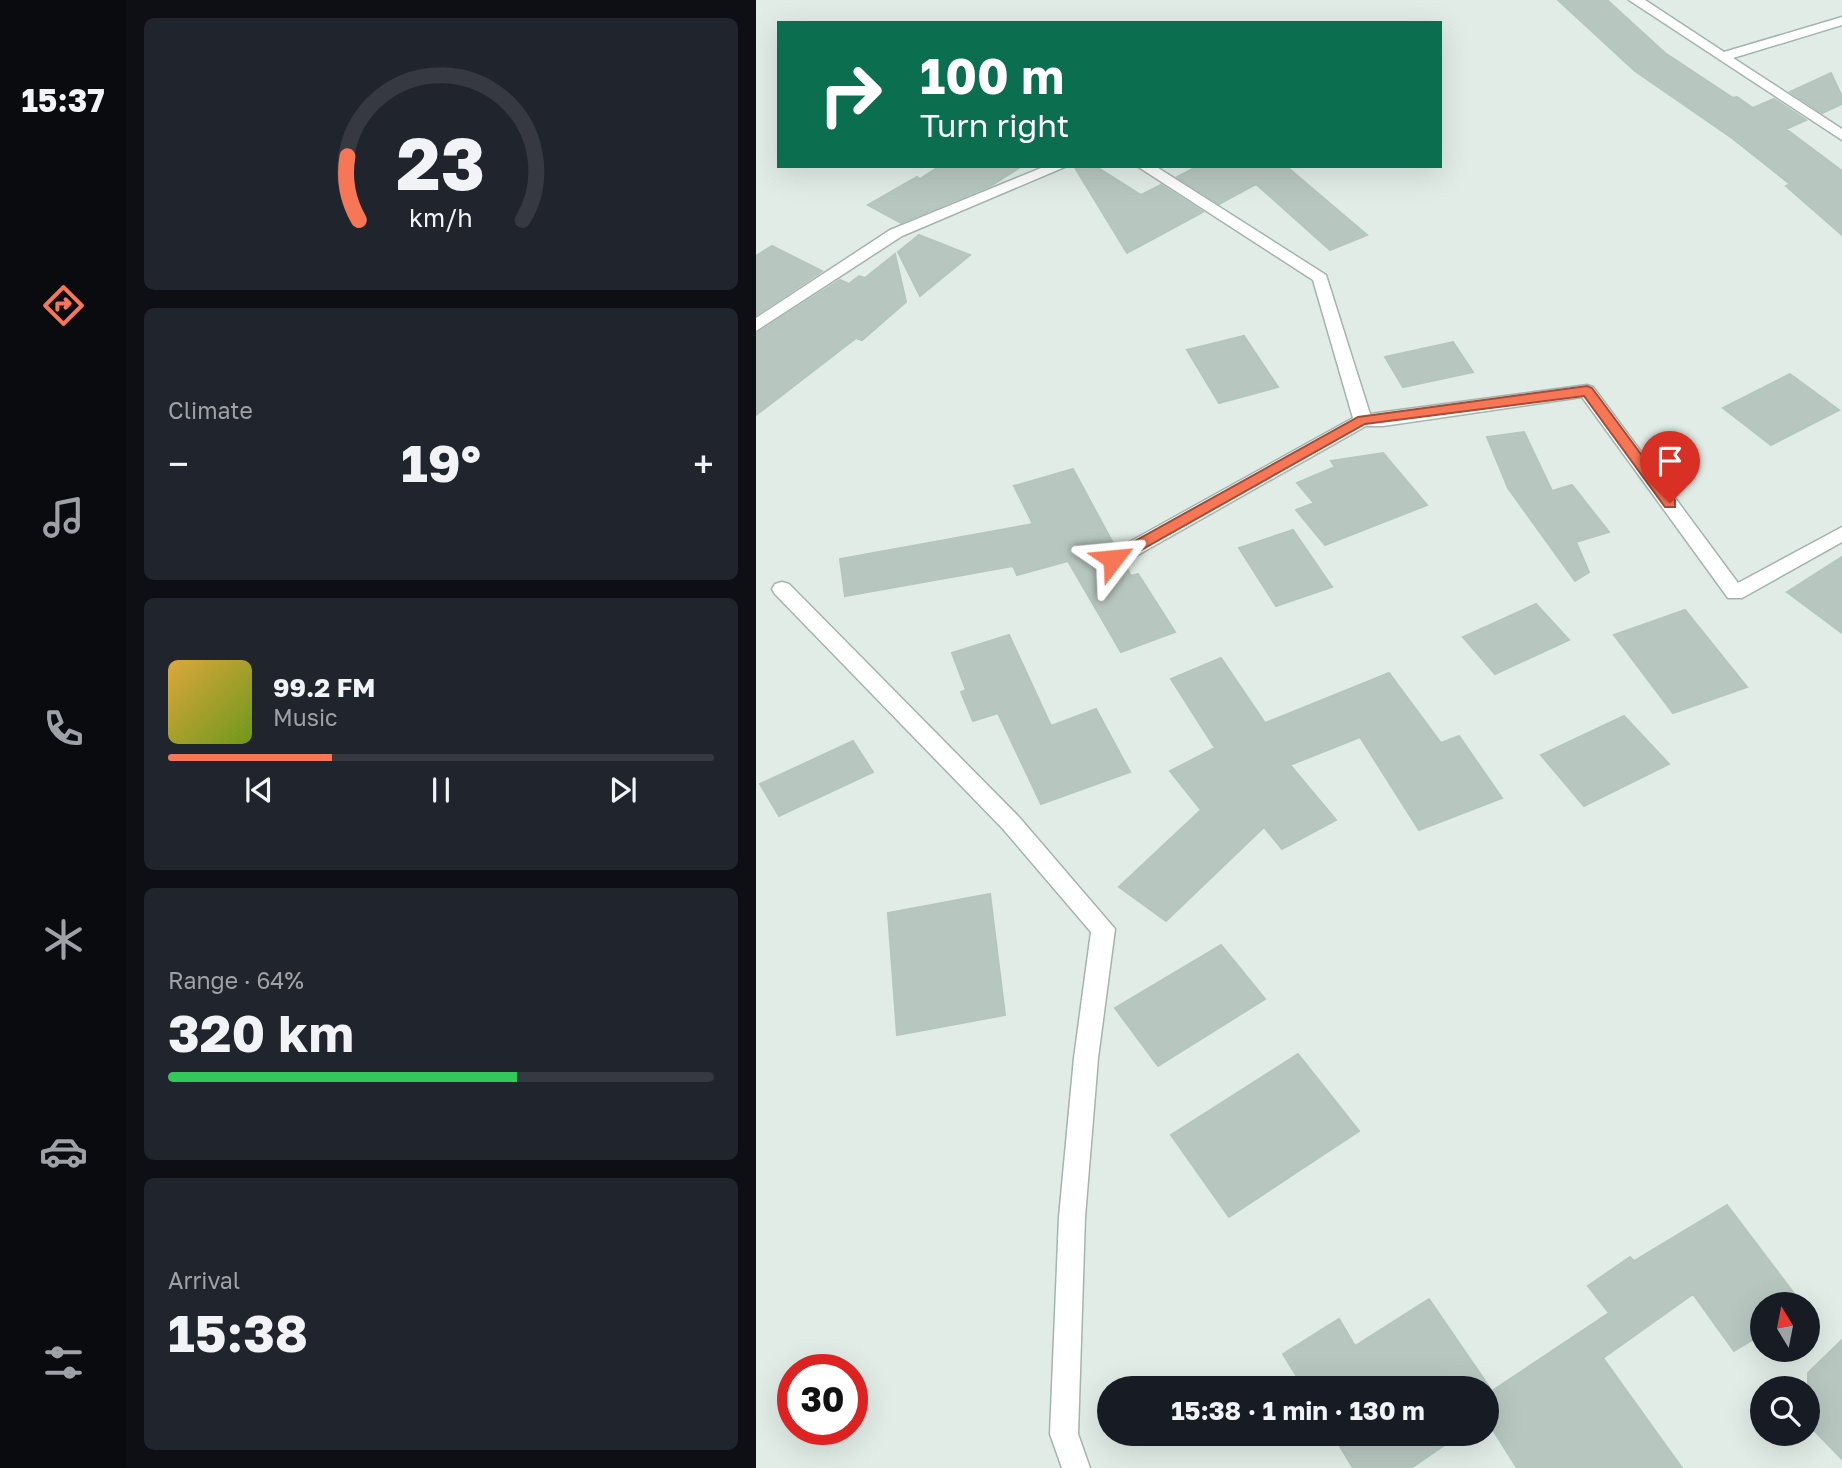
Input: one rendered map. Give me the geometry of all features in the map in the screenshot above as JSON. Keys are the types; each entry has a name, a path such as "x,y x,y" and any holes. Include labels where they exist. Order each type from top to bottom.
{"street":[{"path":"1636,0 1842,136"},
{"path":"1722,57 1842,21"},
{"path":"756,327 896,233 1055,168"},
{"path":"1147,168 1320,278 1363,420"},
{"path":"1113,559 1363,420 1382,420 1587,391 1735,593 1842,534"},
{"path":"782,589 1012,823 1103,929 1086,1058 1072,1217 1065,1434 1076,1468"}],"building":[{"path":"1558,0 1607,0 1665,53 1733,98 1737,97 1753,108 1774,99 1806,120 1786,129 1842,171 1842,235 1786,186 1790,184 1732,138 1635,71"},
{"path":"1831,73 1842,97 1842,104 1822,113 1790,92"},
{"path":"937,168 1019,168 992,185 901,223 868,205 917,177 920,179"},
{"path":"1075,168 1098,168 1141,195 1161,185 1203,212 1127,253"},
{"path":"1194,168 1288,168 1367,235 1330,250 1256,184 1219,204 1177,177"},
{"path":"919,235 970,255 920,296 898,252"},
{"path":"772,246 822,271 756,315 756,256"},
{"path":"895,254 906,302 862,340 856,338 756,415 756,334 840,280 849,284 859,276 865,278"},
{"path":"1244,336 1278,387 1219,403 1187,350"},
{"path":"1453,342 1473,372 1403,387 1385,357"},
{"path":"1790,374 1839,410 1771,445 1723,408"},
{"path":"1524,432 1552,491 1572,485 1609,532 1576,542 1589,572 1575,581 1508,488 1487,437"},
{"path":"1383,453 1427,505 1325,545 1296,510 1314,503 1297,483 1335,467 1331,461"},
{"path":"1073,469 1115,547 1101,559 1104,566 1120,568 1125,565 1131,576 1138,574 1175,632 1121,652 1068,561 1017,575 1013,566 845,596 840,559 1033,524 1014,486"},
{"path":"1293,530 1332,587 1276,606 1239,548"},
{"path":"1842,557 1842,633 1787,592"},
{"path":"1536,604 1569,640 1495,674 1463,637"},
{"path":"1685,610 1747,687 1673,713 1614,635"},
{"path":"1009,635 1051,726 1096,709 1130,772 1041,804 998,713 973,721 961,692 966,690 952,653"},
{"path":"1221,658 1265,723 1389,673 1441,743 1459,736 1502,798 1419,830 1360,737 1290,765 1336,820 1282,849 1264,827 1166,921 1119,887 1201,810 1170,771 1215,748 1171,679"},
{"path":"1624,716 1669,764 1584,806 1541,755"},
{"path":"853,741 873,772 779,816 760,784"},
{"path":"990,894 1005,1015 897,1035 888,913"},
{"path":"1221,945 1265,999 1158,1066 1115,1008"},
{"path":"1298,1054 1359,1131 1229,1217 1171,1135"},
{"path":"1727,1205 1793,1292 1750,1292 1750,1341 1734,1351 1693,1294 1603,1358 1682,1468 1517,1468 1499,1439 1499,1386 1609,1313 1588,1286 1630,1257 1634,1261"},
{"path":"1429,1299 1482,1376 1297,1376 1283,1354 1339,1319 1355,1346"},
{"path":"1842,1340 1842,1459 1820,1436 1820,1376 1808,1376 1808,1373"},
{"path":"1340,1446 1443,1446 1411,1468 1353,1468"}],"route":[{"path":"1113,559 1363,420 1382,420 1587,391 1670,503"}]}
